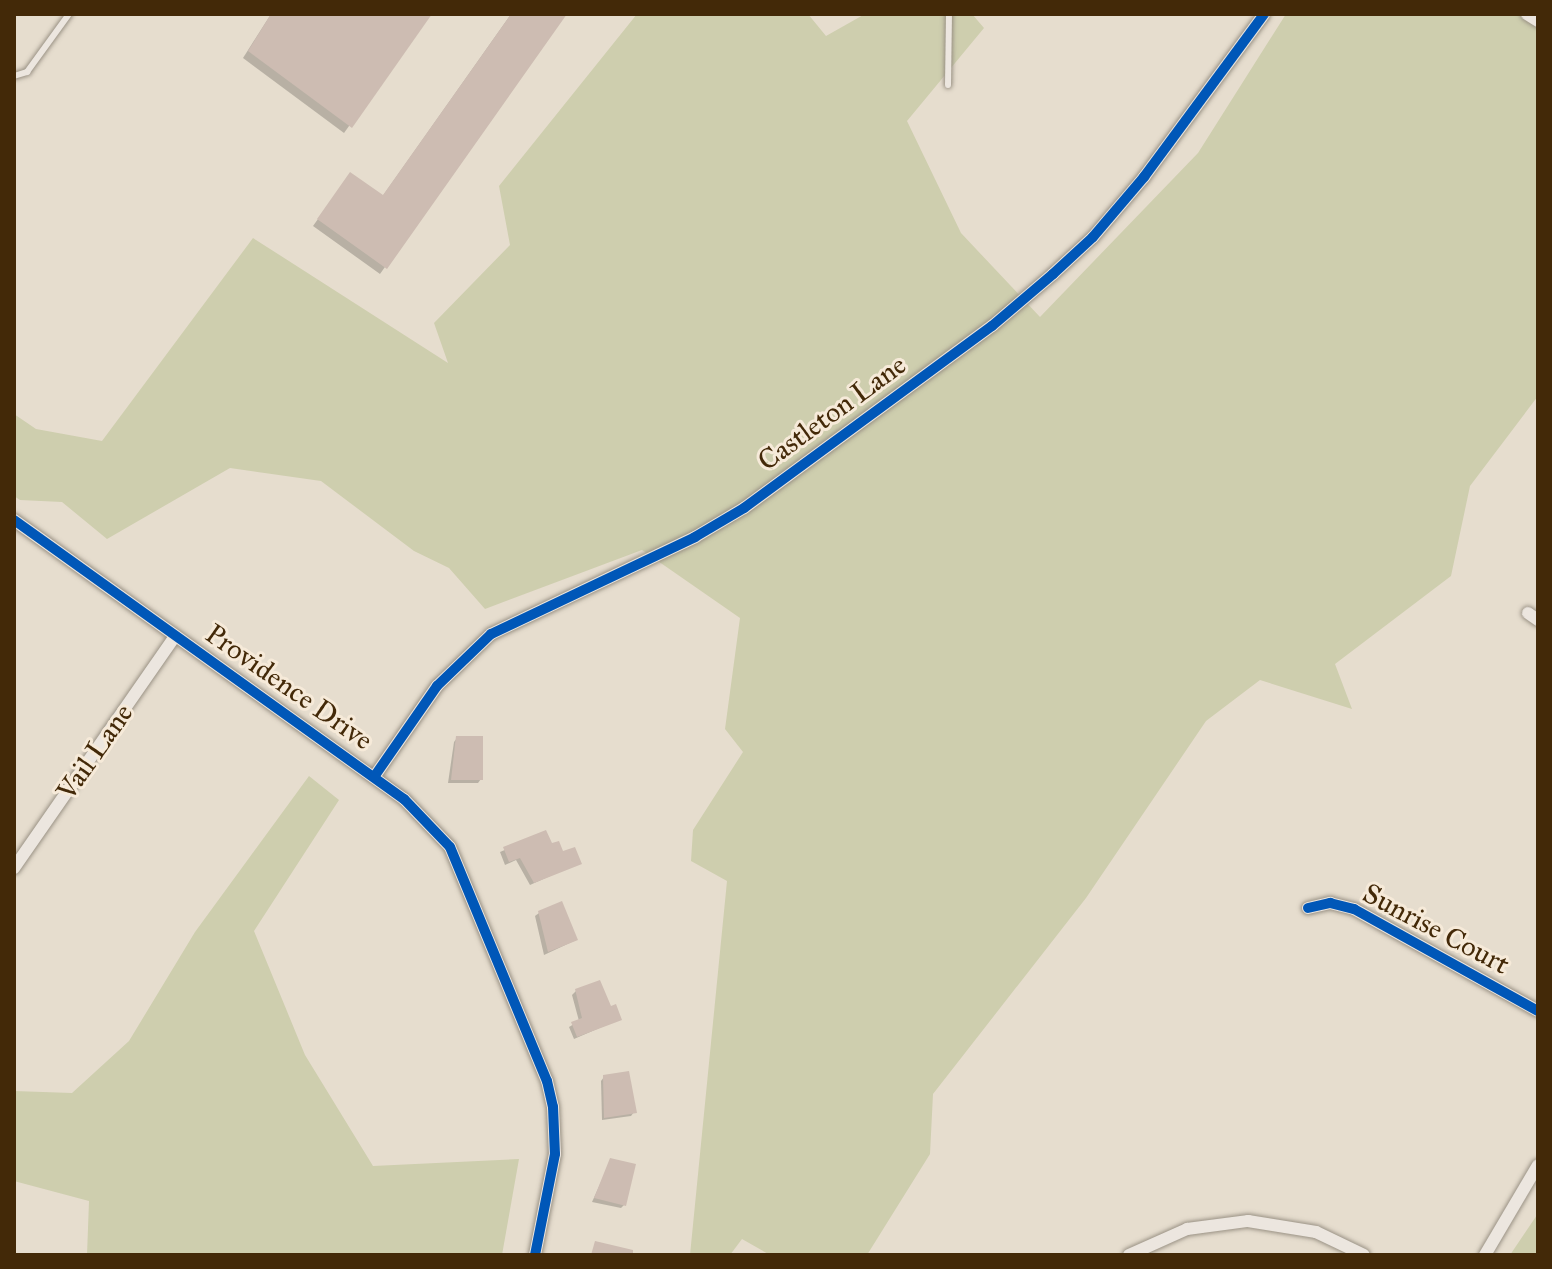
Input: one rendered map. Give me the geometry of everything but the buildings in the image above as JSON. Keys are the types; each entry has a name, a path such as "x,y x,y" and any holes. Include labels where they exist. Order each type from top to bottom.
{"street":[{"name":"Castleton Lane","path":"374,777 437,686 491,634 695,537 744,508 992,326 1053,274 1093,237 1144,177 1264,14"},
{"path":"1527,14 1538,21"},
{"name":"Providence Drive","path":"14,520 421,812 450,847 547,1081 557,1127 555,1154 535,1255"},
{"name":"Vail Lane","path":"14,868 175,636"},
{"name":"Sunrise Court","path":"1308,908 1330,903 1354,909 1538,1011"},
{"path":"1485,1255 1538,1165"},
{"path":"1129,1255 1187,1229 1248,1221 1316,1232 1364,1255"}],"lane":[{"path":"14,76 27,72 69,14"},
{"path":"948,85 949,14"}],"green space":[{"path":"637,14 808,14 826,36 865,14 972,14 984,28 907,121 961,233 1040,317 1198,153 1286,14 1538,14 1538,396 1470,486 1451,576 1335,664 1352,709 1260,680 1206,721 1086,898 933,1094 930,1154 867,1255 770,1255 742,1239 730,1255 690,1255 727,881 691,861 693,830 743,752 725,729 740,618 642,550 485,609 449,568 414,551 321,481 230,468 107,539 62,502 20,500 14,496 14,414 36,429 102,441 253,238 448,363 434,323 510,245 499,186"},
{"path":"309,776 339,800 254,931 305,1055 373,1166 519,1159 502,1255 87,1255 89,1201 14,1181 14,1091 72,1093 129,1041 195,932"},
{"path":"1538,1213 1538,1255 1510,1255 1535,1218"}],"cycle path":[{"path":"374,777 437,686 491,634 695,537 744,508 992,326 1053,274 1093,237 1144,177 1264,14"},
{"path":"14,520 404,799 450,847 547,1081 553,1107 555,1154 535,1255"},
{"path":"1308,908 1330,903 1354,909 1538,1011"}]}
